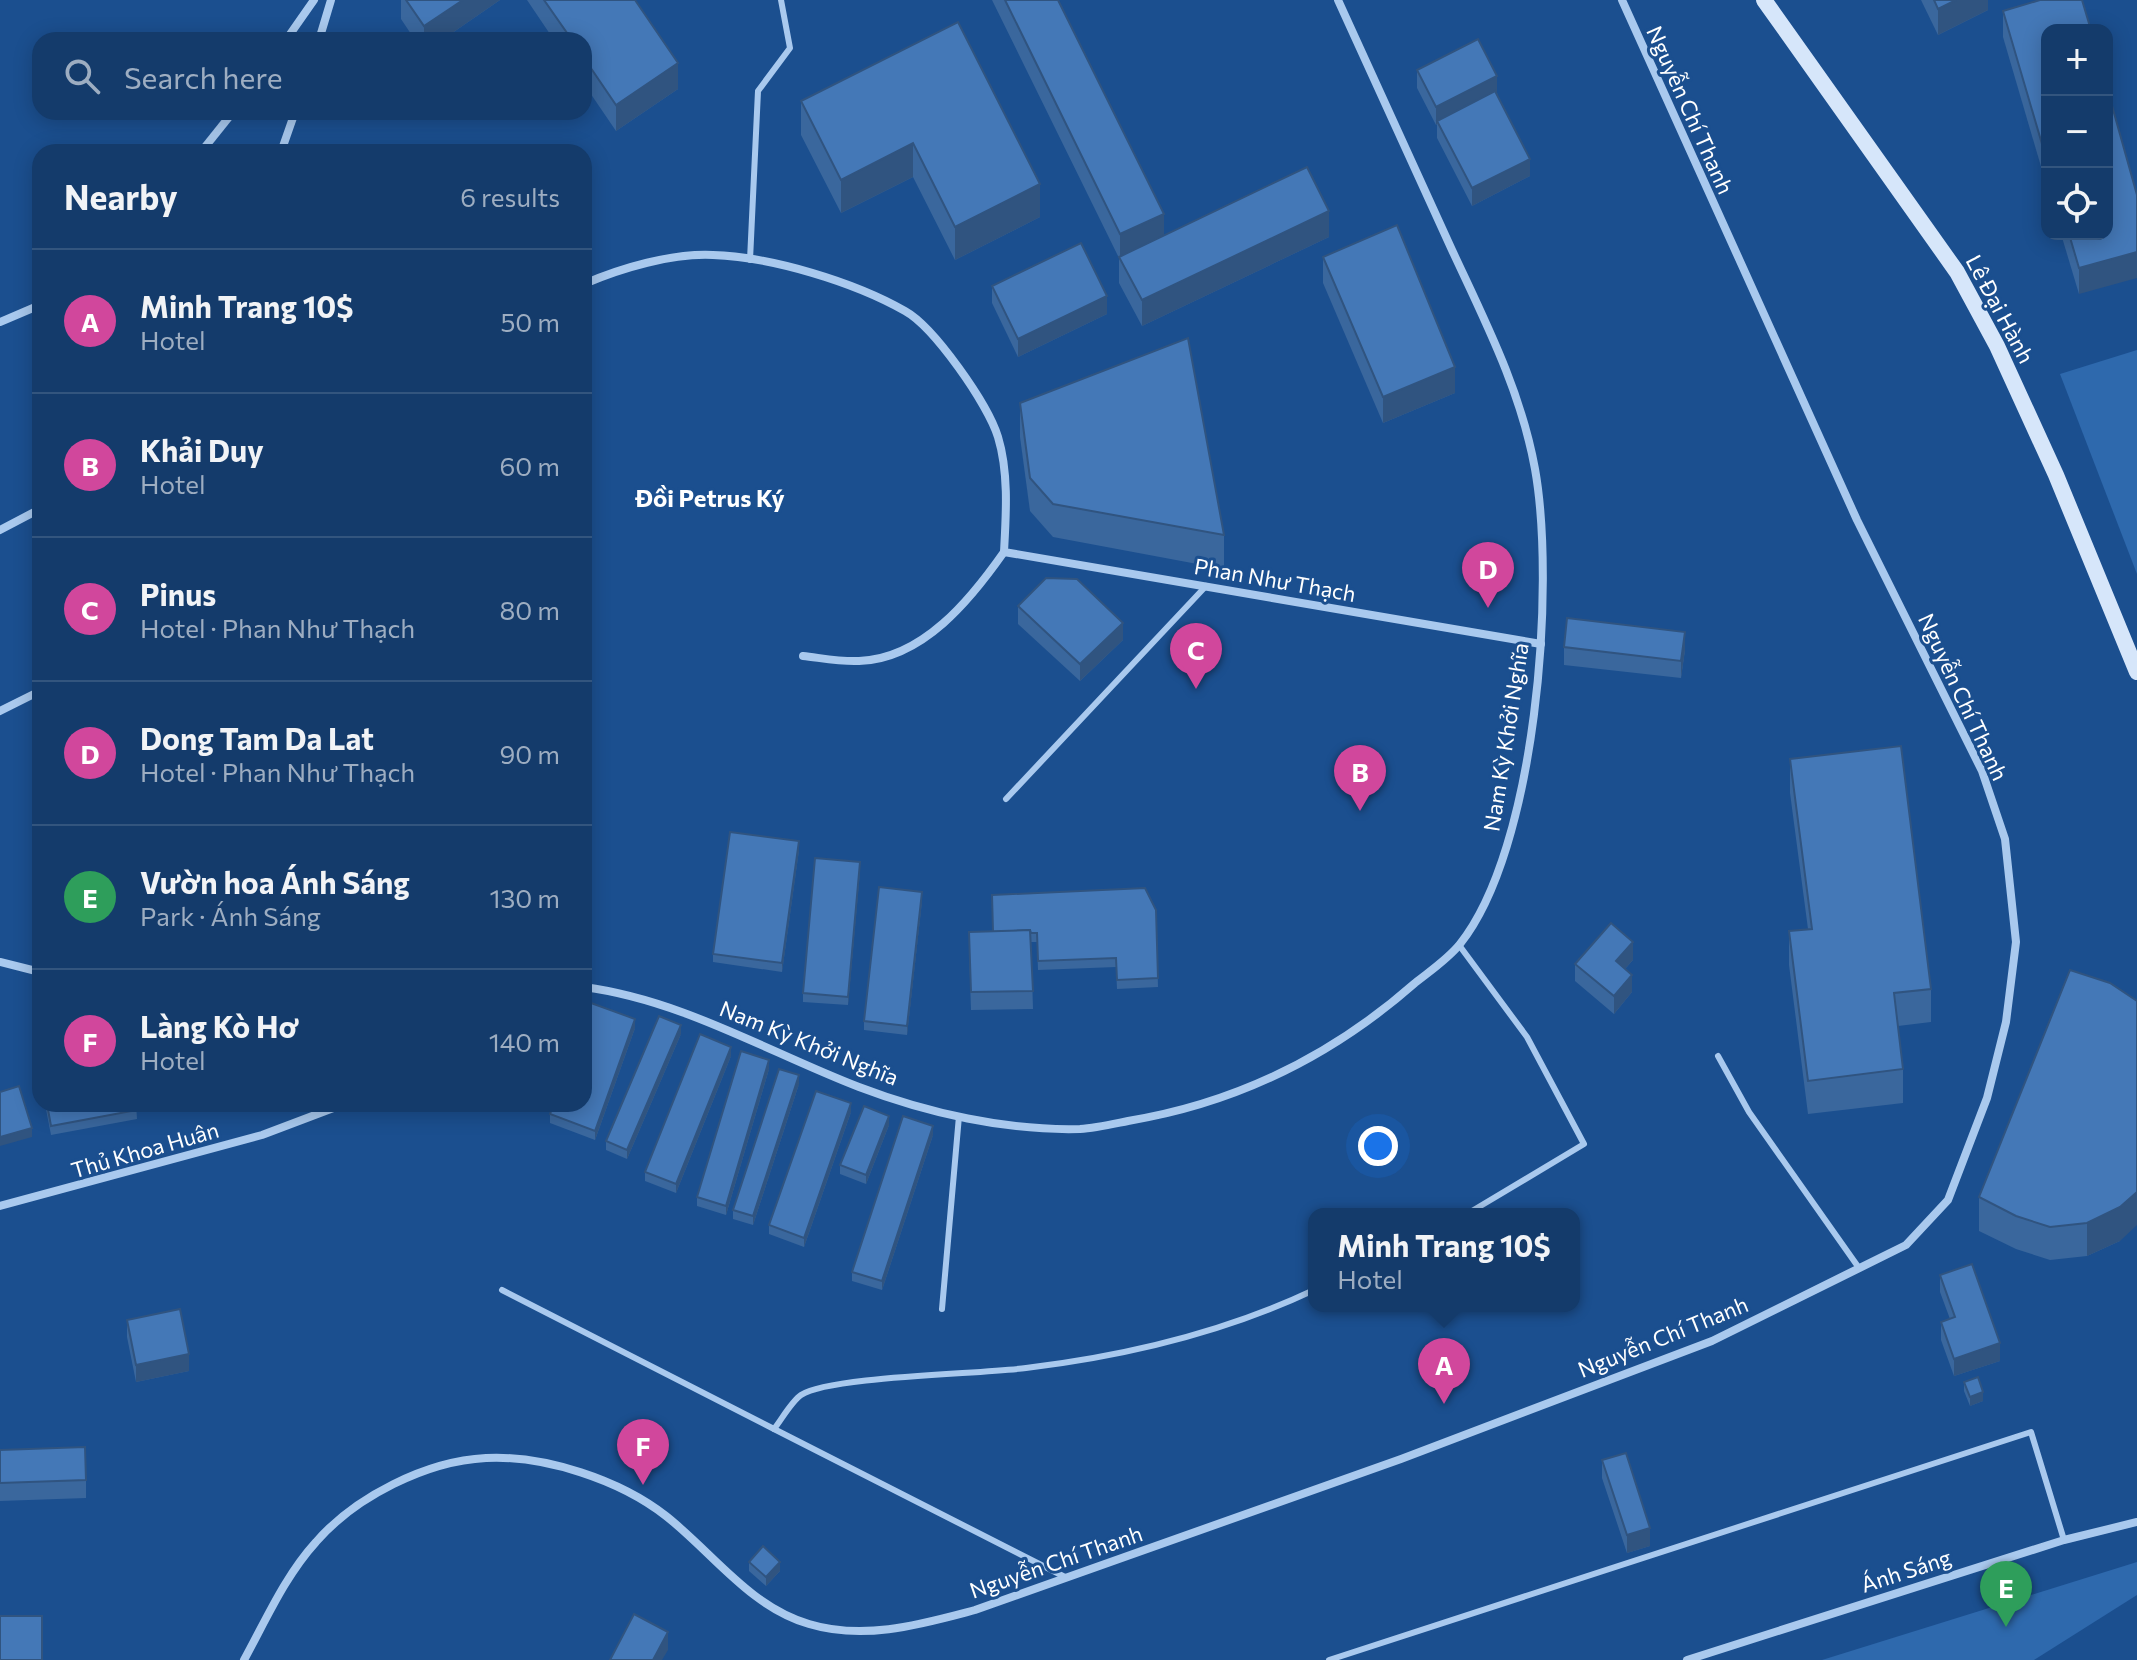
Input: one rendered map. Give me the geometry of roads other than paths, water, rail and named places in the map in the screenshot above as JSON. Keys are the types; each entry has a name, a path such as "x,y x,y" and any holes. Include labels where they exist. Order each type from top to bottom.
{"street":[{"path":"292,32 314,0"},
{"path":"321,32 331,0"},
{"name":"Nam Kỳ Khởi Nghĩa","path":"592,988 624,992 680,1010 863,1089 959,1116 1081,1129 1174,1114 1257,1087 1334,1046 1398,998 1459,945 1487,897 1509,839 1535,703 1541,644 1544,539 1535,467 1512,379 1338,0"},
{"name":"Nguyễn Chí Thanh","path":"244,1660 285,1584 316,1541 355,1507 413,1474 485,1458 549,1464 616,1483 666,1516 761,1603 810,1625 875,1633 975,1610 1401,1459 1712,1341 1906,1245 1948,1200 1987,1098 2006,1022 2016,942 2005,839 1982,771 1857,520 1622,0"},
{"name":"Lê Đại Hành","path":"1764,0 1957,272 1997,346 2056,475 2137,672"},
{"path":"207,144 227,120"},
{"path":"284,144 292,120"},
{"path":"592,281 623,267 713,254 808,270 908,312 970,380 998,437 1007,502 1004,552 975,593 936,629 898,651 860,661 803,656"},
{"path":"0,322 32,308"},
{"path":"0,530 32,513"},
{"name":"Phan Như Thạch","path":"1004,552 1541,644"},
{"path":"0,711 32,695"},
{"path":"0,962 32,970"},
{"name":"Thủ Khoa Huân","path":"0,1206 262,1135 323,1112"},
{"name":"Ánh Sáng","path":"1687,1660 2064,1540 2137,1522"}],"lane":[{"path":"750,261 758,91 790,48 781,0"},
{"path":"1006,799 1206,586"},
{"path":"1459,945 1527,1037 1584,1144 1477,1208"},
{"path":"1718,1056 1749,1112 1859,1268"},
{"path":"942,1309 959,1116"},
{"path":"502,1290 1066,1578"},
{"path":"774,1429 802,1395 845,1384 1023,1369 1112,1356 1200,1334 1308,1292"},
{"path":"1329,1660 2031,1432 2064,1540"}],"place":[{"name":"Dong Tam Da Lat","path":"1488,608"},
{"name":"Pinus","path":"1196,689"},
{"name":"Khải Duy","path":"1360,811"},
{"name":"Minh Trang 10$","path":"1444,1404"},
{"name":"Làng Kò Hơ","path":"643,1485"},
{"name":"Vườn hoa Ánh Sáng","path":"2006,1627"}],"district":[{"name":"Đồi Petrus Ký","path":"710,499"}]}
